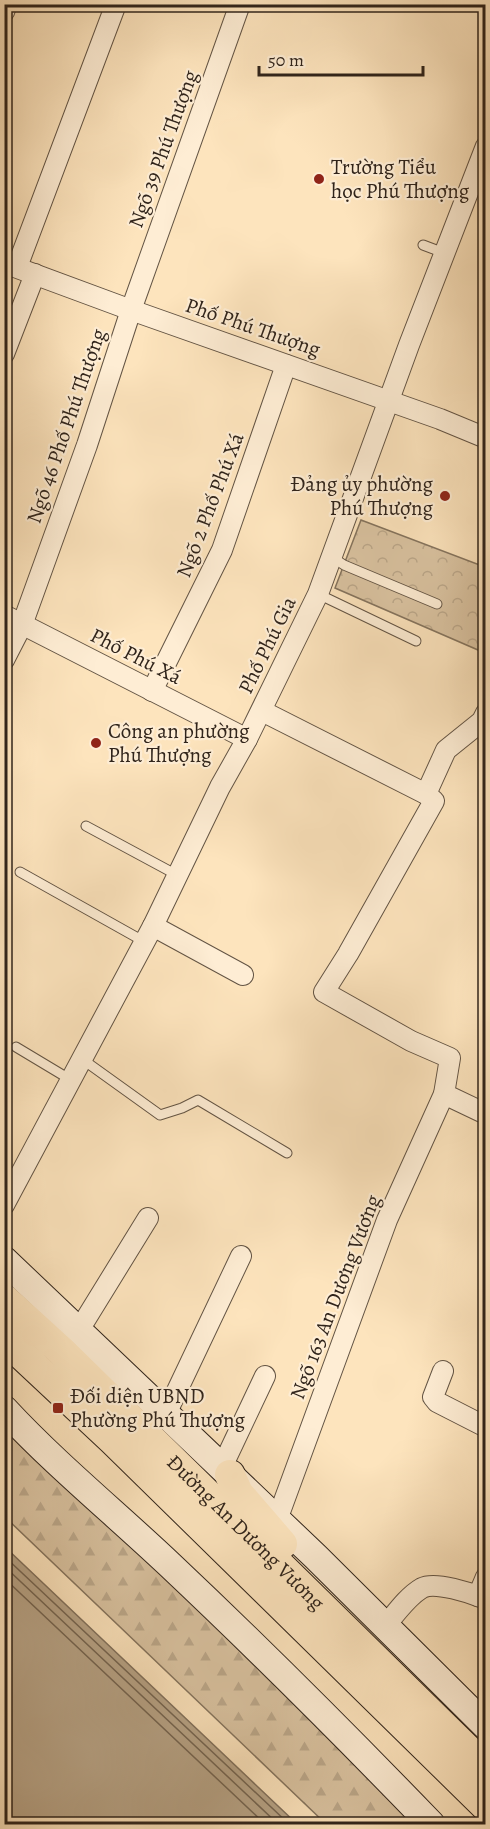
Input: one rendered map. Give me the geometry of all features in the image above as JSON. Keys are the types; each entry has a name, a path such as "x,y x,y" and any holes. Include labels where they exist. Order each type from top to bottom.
{"main road":[{"name":"Đường An Dương Vương","path":"4,1299 61,1351 346,1632 482,1786"},
{"name":"Đường An Dương Vương","path":"4,1338 482,1786"},
{"path":"226,1471 238,1493 332,1599 346,1632"}],"street":[{"path":"4,12 7,4"},
{"path":"4,354 19,268 116,4"},
{"name":"Ngõ 39 Phú Thượng","path":"131,310 240,4"},
{"name":"Phố Phú Gia","path":"4,1205 149,934 220,787 248,739 318,594 388,401 486,146"},
{"name":"Phố Phú Thượng","path":"19,268 486,438"},
{"name":"Ngõ 46 Phố Phú Thượng","path":"4,660 22,625 87,445 131,310"},
{"name":"Ngõ 2 Phố Phú Xá","path":"152,691 222,550 286,365"},
{"name":"Phố Phú Xá","path":"4,615 248,739"},
{"path":"261,711 426,794 446,750 482,721 486,713"},
{"name":"Ngõ 163 An Dương Vương","path":"277,1520 387,1220 444,1094 450,1058 411,1041 324,992 348,954 434,801 426,794"},
{"path":"149,934 243,975"},
{"path":"444,1094 486,1114"},
{"path":"79,1330 148,1218"},
{"path":"166,1414 241,1257"},
{"name":"Đường An Dương Vương","path":"4,1260 386,1625 486,1726"},
{"path":"443,1371 433,1397 437,1402 486,1427"},
{"path":"226,1471 265,1376"},
{"path":"4,1409 63,1468 149,1545 242,1634 431,1824"},
{"path":"386,1625 424,1587 434,1585 482,1597 486,1576"}],"lane":[{"path":"423,245 444,253"},
{"path":"332,557 344,565 437,604"},
{"path":"318,594 416,641"},
{"path":"86,826 177,875"},
{"path":"20,872 149,934"},
{"path":"16,1047 71,1080"},
{"path":"82,1059 160,1115 198,1100 287,1153"}],"green space":[{"path":"361,520 485,567 485,653 335,588"},
{"path":"4,1406 429,1824 326,1824 5,1517"}],"water":[{"path":"5,1547 297,1824 5,1824"}],"place":[{"name":"Trường Tiểu học Phú Thượng","path":"319,179"},
{"name":"Đảng ủy phường Phú Thượng","path":"445,496"},
{"name":"Công an phường Phú Thượng","path":"96,743"},
{"name":"Đối diện UBND Phường Phú Thượng","path":"58,1408"}]}
